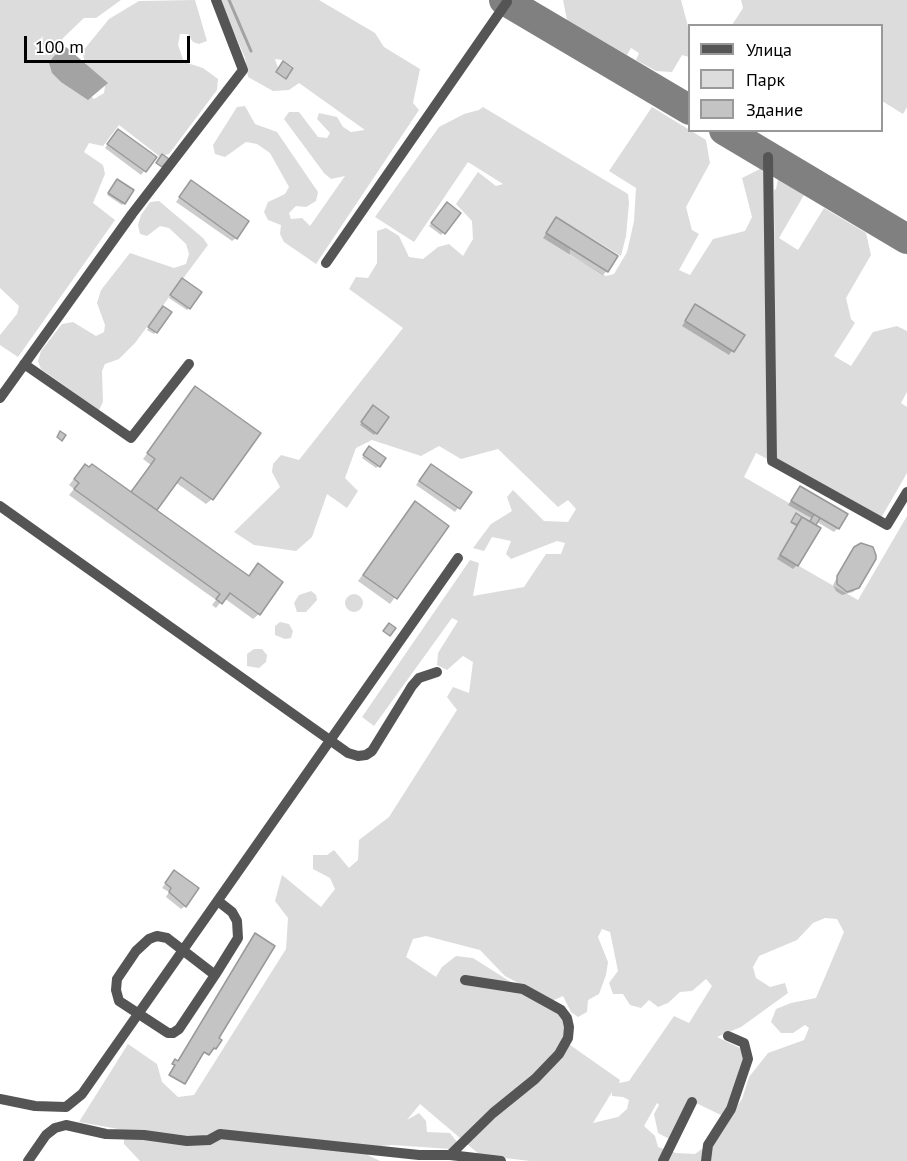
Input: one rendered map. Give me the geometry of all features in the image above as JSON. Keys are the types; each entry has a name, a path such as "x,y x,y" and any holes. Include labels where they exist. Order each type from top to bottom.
{"lane":[{"path":"0,398 132,213 243,70 216,0"},
{"path":"326,263 507,2"},
{"path":"768,157 772,461 887,525 907,492"},
{"path":"24,364 131,438 189,364"},
{"path":"0,506 348,753 358,756 372,751 412,686 419,678 437,672"},
{"path":"0,1099 34,1106 66,1107 82,1094 458,558"},
{"path":"214,975 167,938 157,936 148,939 135,951 117,980 116,990 119,1001 168,1033 179,1029 238,938 239,931 232,912 218,901"},
{"path":"450,1155 493,1113 535,1079 559,1054 568,1038 569,1028 567,1018 561,1010 524,989 465,980"},
{"path":"706,1161 708,1144 731,1109 748,1059 744,1043 728,1036"},
{"path":"663,1161 692,1102"},
{"path":"28,1161 46,1135 55,1128 66,1125 106,1134 144,1135 187,1141 209,1140 220,1134 419,1155 450,1155 501,1161"}],"green space":[{"path":"0,0 121,0 96,18 84,18 63,38 59,49 70,78 94,99 104,93 105,86 89,74 82,52 109,19 139,1 195,0 207,41 199,44 193,42 188,34 180,34 178,45 184,62 203,68 218,79 217,90 169,154 159,156 119,125 103,146 89,143 84,152 103,165 105,174 93,203 115,220 18,357 0,345 0,335 17,314 19,306 0,288"},
{"path":"220,0 319,0 375,33 384,47 420,69 413,103 419,110 316,264 284,242 280,234 281,225 268,220 264,212 268,202 285,194 289,187 270,153 257,144 246,142 225,157 215,154 213,145 237,107 245,106 255,124 277,132 318,192 316,201 306,207 296,206 289,213 291,219 302,218 310,226 345,176 331,179 324,173 284,119 289,112 299,112 318,137 327,138 330,133 317,119 319,113 337,117 343,127 351,132 365,130 299,83 289,90 273,91 248,77 245,58","holes":["275,59 294,67 289,76 279,71"]},
{"path":"563,0 681,0 688,26 688,57 682,55 672,72 656,71 636,60 639,53 631,48 627,55 567,20"},
{"path":"741,0 907,0 907,107 903,114 883,102 883,24 733,24 743,8"},
{"path":"483,107 628,194 626,236 621,256 565,222 569,233 570,255 606,276 614,274 627,252 634,221 636,188 609,171 652,107 688,129 688,132 693,132 706,140 710,163 686,207 692,230 699,234 679,270 690,275 713,239 745,231 752,217 742,178 760,169 766,174 769,460 756,453 744,477 789,503 791,501 814,514 810,521 796,513 791,522 797,525 780,555 858,600 907,516 907,1161 530,1161 480,1155 420,1104 407,1120 419,1113 426,1121 427,1132 450,1133 457,1142 451,1149 392,1145 370,1147 368,1155 380,1161 140,1161 124,1144 124,1130 79,1122 128,1044 157,1064 162,1082 178,1097 194,1095 286,949 288,918 275,901 282,875 321,907 335,889 330,878 313,869 313,855 327,855 334,850 349,868 358,860 359,840 389,817 457,710 447,697 453,687 469,693 473,662 463,656 447,670 437,665 438,653 458,621 452,618 374,726 362,717 470,560 479,563 473,596 524,587 546,554 561,554 565,543 557,541 511,559 506,554 511,541 492,537 484,551 473,548 491,524 512,511 507,497 513,490 544,521 568,522 576,509 568,500 558,507 498,449 461,459 439,446 421,456 372,440 356,448 345,478 358,491 347,508 327,494 312,537 296,551 254,545 234,532 280,487 272,472 273,464 281,455 299,460 403,328 349,289 356,277 368,278 377,263 377,231 386,228 399,236 409,257 423,259 438,247 449,244 463,256 473,239 472,221 456,204 478,172 496,186 503,184 468,162 414,242 375,217 439,127","holes":["695,305 744,336 734,352 685,322","825,918 837,919 844,932 816,998 791,1003 776,1009 771,1022 781,1033 793,1033 805,1025 809,1028 804,1040 768,1053 749,1077 742,1099 713,1141 695,1154 676,1153 658,1147 655,1136 644,1126 657,1103 659,1105 654,1114 658,1133 673,1141 696,1103 723,1116 745,1060 742,1049 717,1037 741,1027 788,993 785,983 770,987 756,978 753,967 759,956 797,940 813,923","602,929 610,932 618,971 609,983 613,994 623,994 630,1005 641,1008 649,1000 658,1007 668,1003 680,992 692,991 706,979 712,986 689,1023 674,1016 629,1081 619,1083 620,1080 563,1040 565,1020 558,1012 473,958 456,956 442,967 436,977 406,957 413,939 426,936 480,950 505,976 552,1001 563,996 571,1012 578,1017 587,1012 588,1000 599,994 606,975 608,962 598,937","612,1092 612,1096 629,1100 627,1109 618,1117 593,1123"]},
{"path":"778,179 804,195 779,238 798,250 824,208 866,233 871,255 846,298 851,319 855,323 834,356 851,366 873,332 897,326 907,331 907,392 901,403 907,407 907,473 881,518 776,458 774,190"},
{"path":"159,201 203,238 208,245 135,343 119,359 105,364 102,371 103,402 99,410 41,369 38,361 41,351 62,324 73,322 96,336 104,332 105,325 97,303 101,290 130,253 174,268 186,264 189,254 186,244 169,228 160,226 147,236 140,234 138,225 141,215 150,202"},
{"path":"311,591 316,595 317,600 306,612 297,612 294,603 299,595"},
{"path":"350,594 358,594 363,599 361,610 350,612 345,607 345,599"},
{"path":"280,622 289,624 293,631 291,638 285,639 275,635 275,626"},
{"path":"254,649 262,649 267,655 266,662 259,668 247,666 247,654"}],"shaded area":[{"path":"66,47 108,83 88,100 61,82 52,73 49,63"}],"building":[{"path":"283,61 293,68 286,79 276,72"},
{"path":"118,129 157,157 146,172 107,144"},
{"path":"162,154 169,159 162,167 156,163"},
{"path":"117,179 134,190 125,204 108,193"},
{"path":"191,180 249,221 237,239 179,197"},
{"path":"447,202 461,213 445,234 431,223"},
{"path":"556,217 618,256 608,272 546,233"},
{"path":"182,278 202,292 190,309 170,295"},
{"path":"695,304 745,335 734,352 685,321"},
{"path":"163,306 172,312 157,333 148,327"},
{"path":"195,386 261,433 213,500 181,477 157,510 131,492 155,459 147,453"},
{"path":"373,405 389,417 377,434 361,422"},
{"path":"60,431 66,435 62,441 57,437"},
{"path":"369,446 386,458 380,467 363,455"},
{"path":"85,464 89,467 92,464 249,576 258,563 283,582 260,615 230,593 222,604 216,599 220,594 74,489 79,483 74,479"},
{"path":"431,464 472,492 460,509 419,481"},
{"path":"800,486 848,514 839,529 791,501"},
{"path":"415,501 449,526 397,599 363,575"},
{"path":"796,513 802,517 797,525 791,522"},
{"path":"814,514 820,518 816,525 810,521"},
{"path":"802,517 821,528 798,566 780,555"},
{"path":"861,543 873,547 876,559 859,588 847,592 837,584 837,576 854,547"},
{"path":"389,623 396,628 390,636 383,631"},
{"path":"174,870 199,888 186,907 169,892 171,888 165,883"},
{"path":"255,933 275,946 219,1038 222,1040 209,1055 204,1052 185,1084 169,1075 175,1065 172,1064 175,1059 178,1061"}],"waterway":[{"path":"229,0 251,51"}],"taxiway":[{"path":"504,0 688,109"},
{"path":"727,132 907,239"}]}
